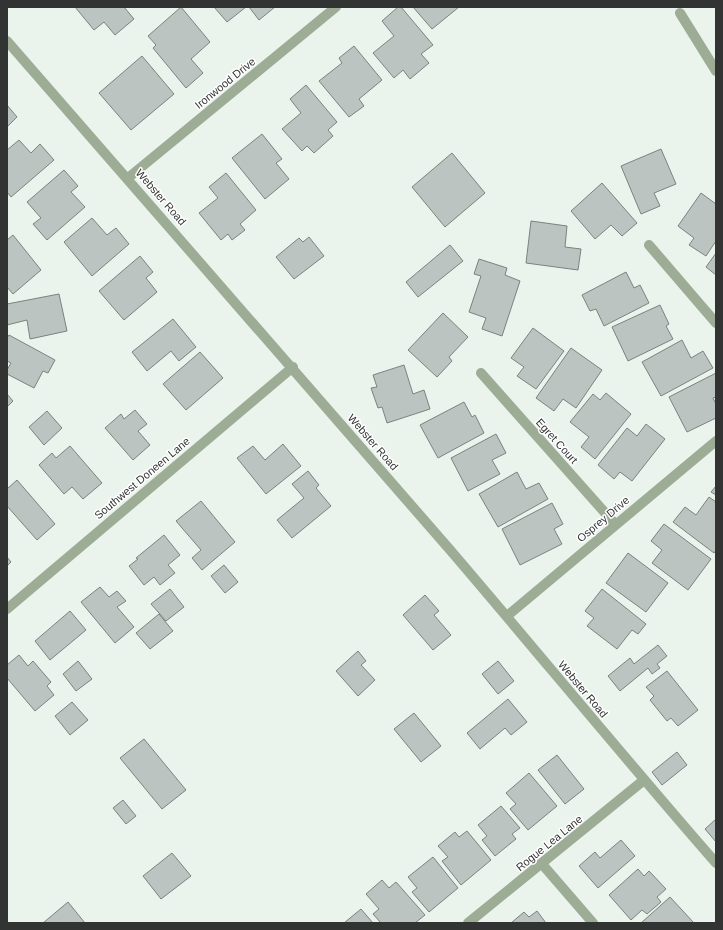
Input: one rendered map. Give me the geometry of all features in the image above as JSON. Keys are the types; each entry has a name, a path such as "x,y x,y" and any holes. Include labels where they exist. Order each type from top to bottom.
{"street":[{"name":"Ironwood Drive","path":"128,178 336,7"},
{"path":"680,13 716,72"},
{"name":"Webster Road","path":"7,41 293,367 507,616 644,780 716,863"},
{"path":"649,245 716,323"},
{"name":"Southwest Doneen Lane","path":"7,609 293,367"},
{"name":"Egret Court","path":"481,373 615,524"},
{"name":"Osprey Drive","path":"507,616 615,524 716,441"},
{"name":"Rogue Lea Lane","path":"468,923 644,780"},
{"path":"542,864 593,923"}],"building":[{"path":"75,7 124,7 134,19 115,35 104,22 94,30"},
{"path":"181,7 210,42 191,59 203,73 186,88 153,48 156,45 148,36"},
{"path":"214,7 246,7 227,22"},
{"path":"249,7 275,7 259,20"},
{"path":"398,7 401,7 433,45 421,54 429,63 410,79 403,70 394,78 373,53 394,36 382,21"},
{"path":"413,7 459,7 432,29"},
{"path":"354,46 382,80 359,99 364,106 349,117 319,81 342,63 339,58"},
{"path":"142,56 174,94 131,130 99,93"},
{"path":"306,85 337,122 328,130 333,136 314,153 307,146 302,151 282,129 301,113 290,99"},
{"path":"7,105 17,117 7,127"},
{"path":"262,134 282,159 276,163 289,179 265,199 232,158"},
{"path":"19,140 31,153 40,144 54,160 11,197 7,192 7,150"},
{"path":"661,149 676,184 654,193 660,206 641,214 621,166"},
{"path":"452,153 485,193 445,227 412,187"},
{"path":"64,170 78,186 71,192 85,207 47,240 33,224 41,218 27,202"},
{"path":"226,173 256,210 240,224 245,230 232,240 228,234 221,240 199,213 218,198 209,187"},
{"path":"602,183 637,223 622,236 611,225 595,239 571,211"},
{"path":"701,193 716,204 716,241 706,256 689,245 694,238 678,226"},
{"path":"92,218 107,235 116,228 129,244 92,276 64,242"},
{"path":"531,221 567,226 565,247 581,249 578,270 526,263"},
{"path":"13,235 41,270 13,294 7,287 7,240"},
{"path":"309,237 324,256 294,279 276,257 299,238 303,242"},
{"path":"450,245 463,261 418,297 406,282"},
{"path":"716,253 716,275 706,267"},
{"path":"140,256 153,272 146,278 157,292 124,320 99,291"},
{"path":"479,259 507,268 505,275 520,281 502,336 482,329 486,318 469,312 481,276 474,274"},
{"path":"626,272 634,288 640,285 649,303 604,326 596,309 590,311 582,295"},
{"path":"59,294 67,331 30,339 27,320 7,325 7,304"},
{"path":"660,305 669,324 666,326 673,339 628,361 612,327"},
{"path":"443,313 468,337 449,357 452,361 437,377 408,350"},
{"path":"173,319 196,347 179,361 171,351 147,371 132,352"},
{"path":"533,328 564,351 536,389 517,376 524,367 511,358"},
{"path":"9,335 55,360 48,373 43,371 34,388 7,374 7,370 11,363 7,361 7,338"},
{"path":"682,340 691,358 703,351 713,368 661,396 642,362"},
{"path":"571,348 602,370 576,408 563,399 554,411 536,398"},
{"path":"200,352 223,378 186,410 163,384"},
{"path":"404,365 413,394 424,390 430,409 387,423 382,407 378,408 371,388 377,387 373,375"},
{"path":"716,373 716,397 713,398 716,404 716,418 687,432 669,397"},
{"path":"606,393 631,414 595,459 581,447 589,437 570,422 593,394 600,400"},
{"path":"7,394 13,401 7,407"},
{"path":"464,402 472,417 475,415 484,433 438,458 420,425"},
{"path":"135,410 147,424 138,431 150,445 133,460 105,428 121,414 124,419"},
{"path":"47,411 62,428 44,445 29,427"},
{"path":"646,424 665,439 632,481 620,472 614,479 598,465 627,428 637,436"},
{"path":"496,434 506,453 492,460 500,474 468,491 451,458"},
{"path":"283,444 301,466 266,494 237,458 253,446 265,460"},
{"path":"70,446 102,483 83,499 72,487 64,494 39,465 52,453 56,458"},
{"path":"308,471 319,485 316,488 331,506 292,538 277,520 304,498 292,484"},
{"path":"517,472 526,489 539,483 548,499 498,527 479,494"},
{"path":"17,480 55,524 37,540 7,506 7,489"},
{"path":"716,486 716,495 711,492"},
{"path":"709,497 716,502 716,550 714,553 673,522 685,507 696,515"},
{"path":"201,501 235,542 202,570 192,558 201,550 176,521"},
{"path":"552,503 563,524 554,529 562,544 520,565 502,529"},
{"path":"664,524 711,559 688,590 652,563 662,550 651,541"},
{"path":"164,535 180,555 168,565 175,573 160,585 154,577 144,585 129,566 138,559 136,558"},
{"path":"628,553 668,583 646,612 606,583"},
{"path":"7,557 11,562 7,566"},
{"path":"224,565 238,582 225,593 211,576"},
{"path":"100,587 109,597 117,591 126,601 117,607 134,627 115,643 81,602"},
{"path":"170,589 184,607 166,621 151,604"},
{"path":"602,589 646,624 638,634 632,630 617,649 587,626 594,618 585,611"},
{"path":"425,595 439,611 434,615 451,635 433,650 403,615"},
{"path":"70,611 86,630 50,660 35,641"},
{"path":"159,614 173,631 150,649 136,633"},
{"path":"658,645 667,656 657,664 660,668 652,674 648,668 620,691 608,676 630,658 634,664"},
{"path":"358,651 366,661 361,665 375,680 358,696 336,671"},
{"path":"19,655 28,666 33,661 51,682 47,686 54,695 35,711 7,678 7,665"},
{"path":"78,661 92,679 76,691 63,674"},
{"path":"498,661 514,681 498,694 482,674"},
{"path":"667,671 698,710 678,726 671,718 667,721 650,700 654,696 646,687"},
{"path":"508,699 527,722 511,735 505,728 480,749 467,733"},
{"path":"72,702 88,720 70,735 55,716"},
{"path":"414,713 441,746 421,762 394,729"},
{"path":"144,739 186,790 162,809 120,758"},
{"path":"677,752 687,765 662,785 652,772"},
{"path":"557,755 584,789 565,804 538,770"},
{"path":"529,773 557,806 528,830 510,809 516,804 506,793"},
{"path":"123,800 136,816 126,824 113,808"},
{"path":"501,806 520,828 512,834 516,839 495,856 482,840 487,836 478,825"},
{"path":"716,819 716,842 705,829"},
{"path":"467,831 491,860 461,885 442,861 448,857 438,846 455,832 459,837"},
{"path":"621,840 635,856 598,888 579,866 595,852 600,858"},
{"path":"172,853 191,876 161,899 143,876"},
{"path":"433,857 458,888 429,912 412,892 417,888 408,877"},
{"path":"638,869 644,876 649,871 666,889 657,897 661,902 647,914 642,910 631,920 609,895"},
{"path":"382,880 389,888 396,882 425,915 415,923 381,923 373,914 379,909 366,894"},
{"path":"670,897 694,923 641,923"},
{"path":"68,902 85,923 43,923"},
{"path":"361,909 373,923 344,923"},
{"path":"537,911 546,923 511,923 524,912 529,917"}]}
